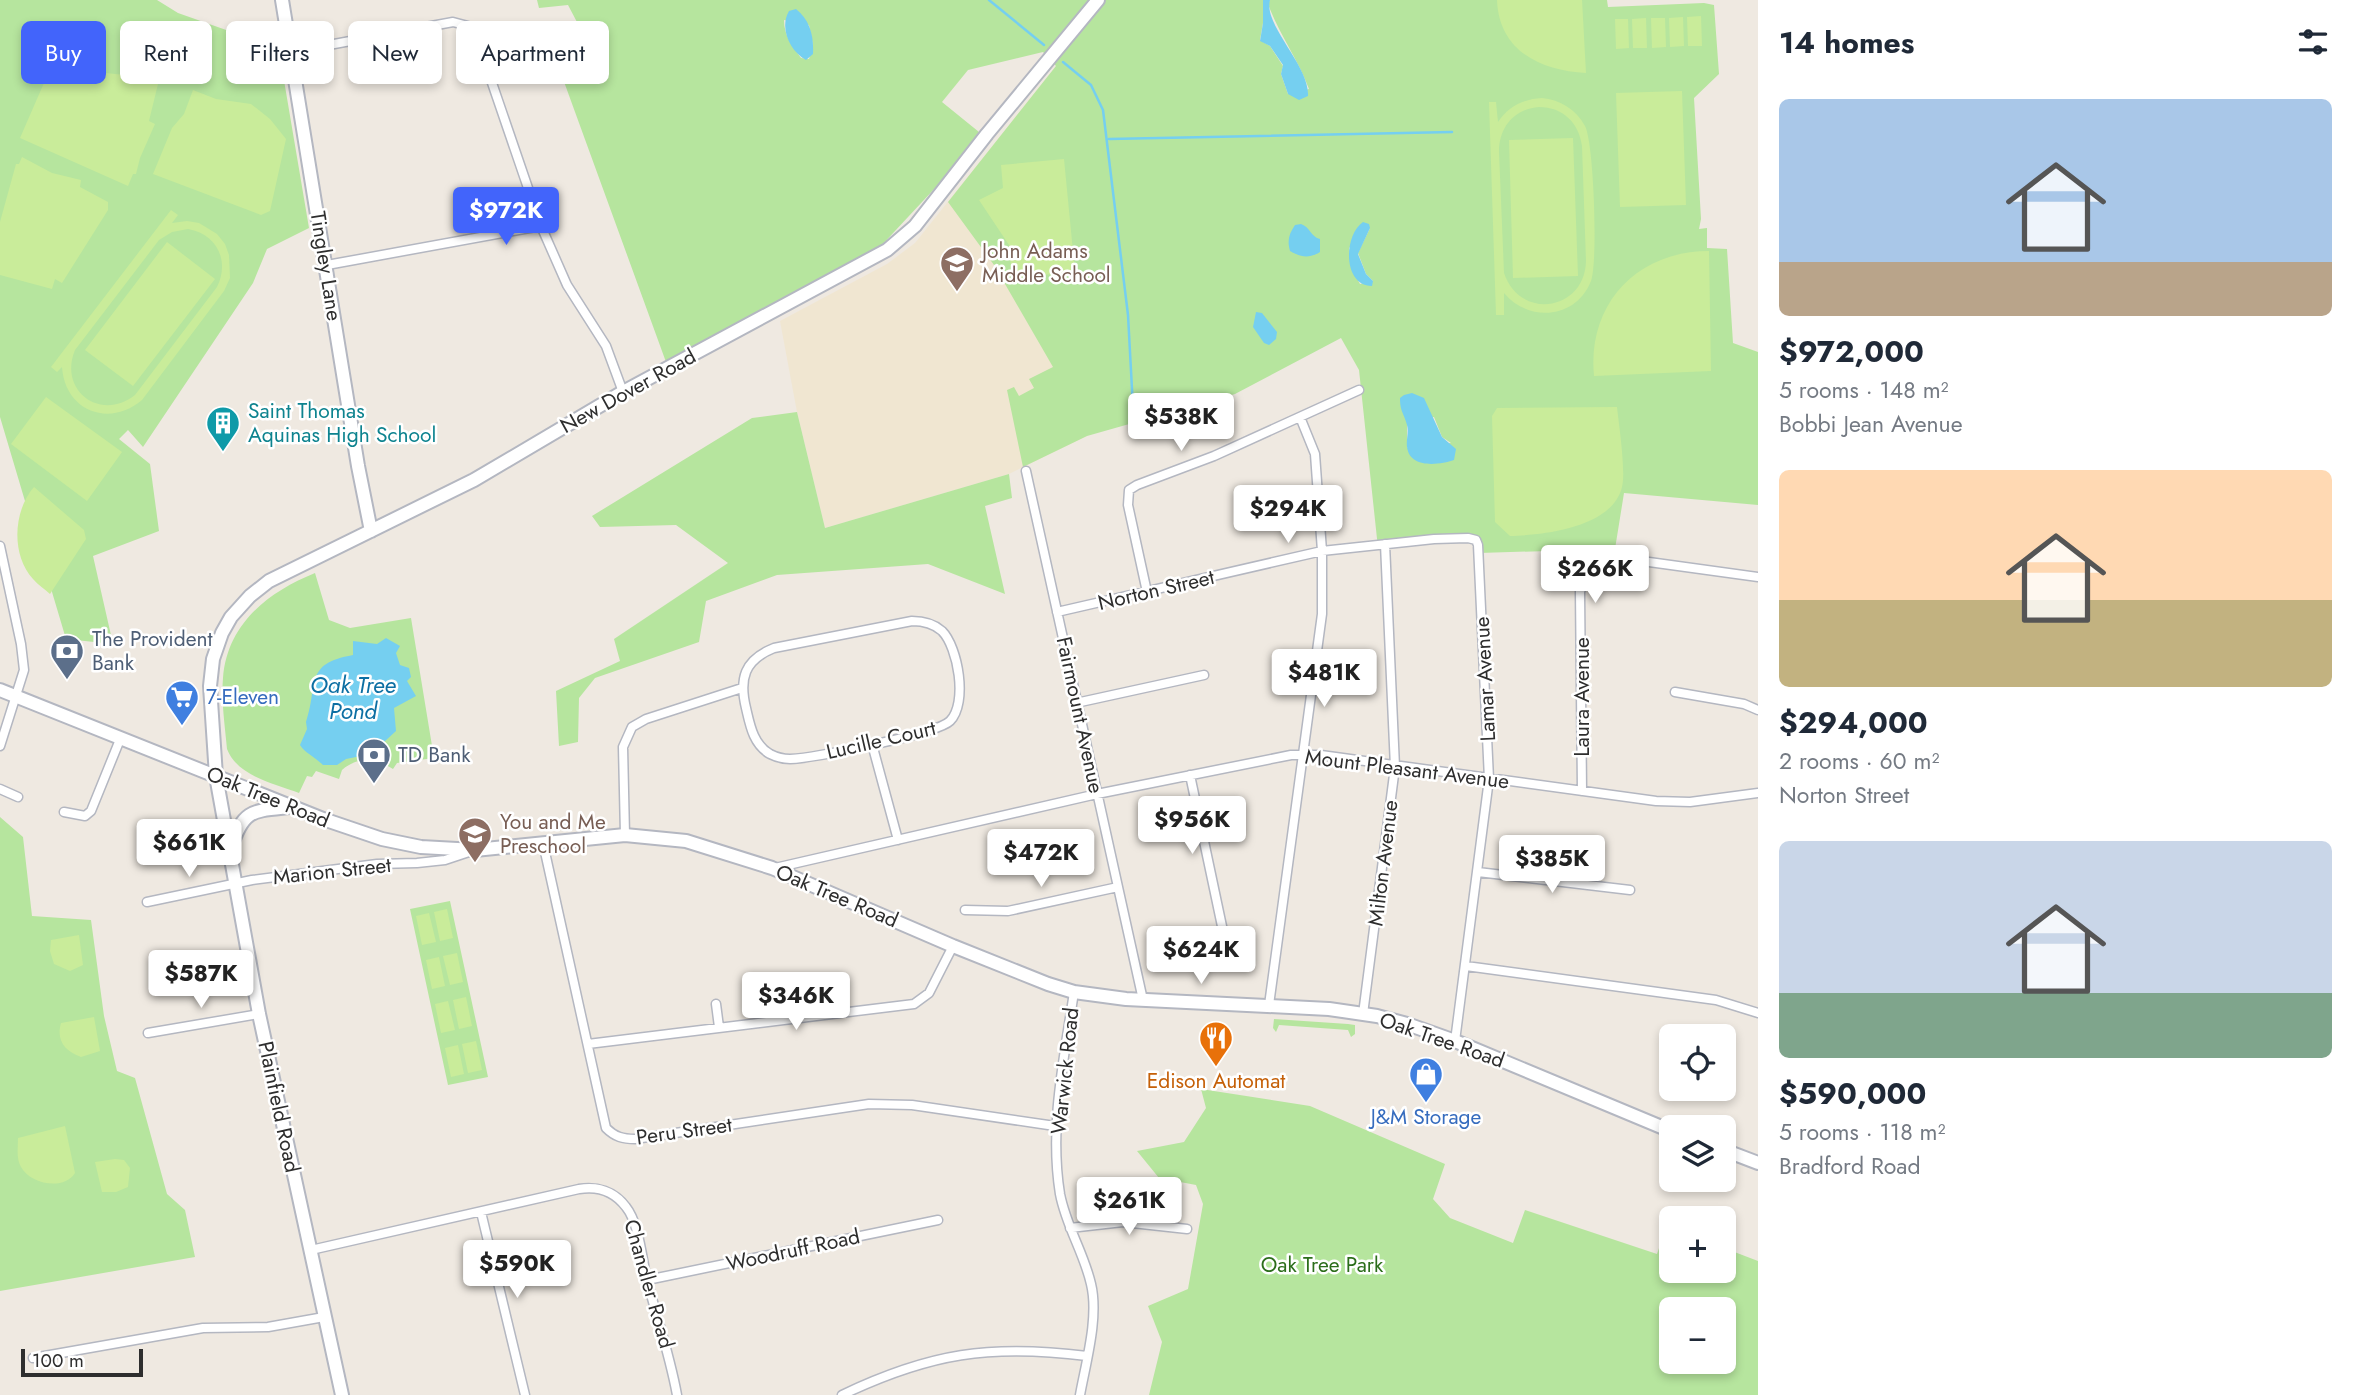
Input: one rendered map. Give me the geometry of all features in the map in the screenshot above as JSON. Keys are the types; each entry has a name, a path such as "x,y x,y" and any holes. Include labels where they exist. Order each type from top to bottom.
{"street":[{"name":"Tingley Lane","path":"282,0 286,21"},
{"name":"New Dover Road","path":"216,776 211,668 218,642 231,617 250,596 269,581 474,480 623,392 867,263 895,244 915,226 1098,0"},
{"path":"334,44 453,23 468,26 477,39 541,226 567,285 606,346 623,392"},
{"name":"Tingley Lane","path":"297,84 358,466 371,531"},
{"path":"327,265 541,226"},
{"path":"1147,592 1128,505 1129,490 1214,456 1359,390"},
{"path":"1269,1005 1322,614 1322,551 1315,454 1300,417"},
{"name":"Fairmount Avenue","path":"1026,471 1143,1000"},
{"name":"Norton Street","path":"1057,612 1322,551 1385,544 1468,538 1476,540 1479,568"},
{"name":"Milton Avenue","path":"1363,1014 1395,767 1385,544"},
{"path":"0,546 24,670 0,746"},
{"name":"Laura Avenue","path":"1582,791 1580,592 1585,576 1598,563 1620,558 1758,577"},
{"name":"Lamar Avenue","path":"1455,1041 1489,779 1479,568"},
{"name":"Lucille Court","path":"912,621 934,625 946,636 951,646 961,693 955,715 938,729 793,759 770,754 754,737 742,688 744,675 751,664 757,657 774,648 912,621"},
{"path":"1076,703 1204,675"},
{"path":"625,835 623,747 632,727 646,719 742,688"},
{"name":"Oak Tree Road","path":"0,690 292,807 382,839 421,846 475,850 625,835 686,841 772,868 953,946 1074,992 1100,997 1269,1005 1363,1014 1407,1024 1455,1041 1659,1126"},
{"path":"1675,692 1744,704 1758,710"},
{"path":"64,812 85,816 91,811 121,737"},
{"path":"872,744 898,840"},
{"name":"Mount Pleasant Avenue","path":"772,868 1097,794 1266,759 1303,754 1626,798 1690,802 1758,793"},
{"path":"1190,775 1223,930"},
{"name":"Plainfield Road","path":"216,776 259,1014 342,1395"},
{"path":"0,789 18,797"},
{"path":"230,851 242,820 252,813 292,807"},
{"name":"Peru Street","path":"543,843 606,1128 613,1135 623,1139 869,1104 912,1105 1055,1126"},
{"name":"Marion Street","path":"147,902 236,884 377,864 445,860 475,850"},
{"path":"1478,872 1630,890"},
{"path":"965,910 1008,911 1118,887"},
{"path":"588,1044 914,1004 929,993 953,946"},
{"path":"1466,966 1716,1000 1758,1013"},
{"name":"Warwick Road","path":"1074,992 1055,1126 1060,1194 1088,1272 1094,1303 1080,1395"},
{"path":"716,1004 719,1027"},
{"path":"148,1033 259,1014"},
{"path":"1736,1155 1758,1163"},
{"name":"Chandler Road","path":"311,1250 579,1189 602,1189 625,1205 632,1215 677,1395"},
{"path":"481,1212 525,1395"},
{"name":"Woodruff Road","path":"647,1280 938,1220"},
{"path":"1070,1228 1123,1222 1187,1229"},
{"path":"33,1358 203,1328 268,1327 324,1317"},
{"path":"842,1395 922,1362 951,1355 1041,1350 1087,1356"}],"shaded area":[{"name":"John Adams Middle School","path":"1056,66 1087,436 1009,474 825,528 797,412 780,321 887,264 915,243"}],"green space":[{"path":"0,0 157,0 178,13 201,21 120,21 120,84 212,84 212,25 226,30 226,84 285,84 309,228 267,249 253,283 143,447 128,430 119,439 150,464 159,531 93,556 113,644 66,639 0,417"},
{"path":"537,0 1263,0 1260,40 1270,46 1283,66 1281,74 1288,94 1309,89 1272,15 1268,4 1270,0 1607,0 1608,7 1704,3 1714,5 1719,74 1694,98 1701,219 1699,229 1707,228 1707,248 1727,249 1733,343 1758,352 1758,505 1624,493 1615,549 1479,553 1478,540 1378,548 1359,370 1341,338 1235,394 1087,436 1023,467 1007,390 1014,387 1019,396 1034,388 1029,379 1053,367 994,265 948,202 1056,66 1043,52 968,70 942,102 979,132 936,187 881,246 666,362 565,84 609,84 609,21 576,21 568,5 539,8","holes":["784,20 809,25 813,45 809,59 801,58 792,44 785,31","1370,228 1358,253 1366,274 1373,281 1360,284 1351,267 1349,248","1434,417 1442,437 1451,443 1407,448 1407,424"]},
{"path":"1497,0 1582,0 1586,73 1553,68 1525,55 1505,33"},
{"path":"1701,16 1702,46 1688,46 1687,17"},
{"path":"1683,17 1684,46 1670,47 1669,18"},
{"path":"1646,18 1647,48 1633,48 1632,19"},
{"path":"1651,18 1665,18 1666,47 1652,48"},
{"path":"1615,19 1628,19 1629,48 1616,49"},
{"path":"106,73 120,74 120,84 158,84 149,121 155,124 136,174 133,174 128,186 20,138 44,84 106,84"},
{"path":"193,90 216,99 251,104 270,119 286,139 270,211 261,215 153,174 172,128 184,114"},
{"path":"1682,91 1686,205 1620,207 1616,93"},
{"path":"1535,99 1549,99 1567,106 1585,126 1593,178 1593,270 1584,294 1563,309 1539,312 1526,309 1514,303 1504,293 1504,315 1496,315 1489,102 1496,102 1498,122 1511,108","holes":["1530,108 1548,108 1568,118 1577,130 1582,146 1586,261 1583,278 1575,291 1551,304 1523,298 1512,288 1504,273 1499,152 1505,127 1515,116"]},
{"path":"1573,138 1578,276 1513,278 1509,140"},
{"path":"22,157 52,173 81,180 80,187 108,202 108,210 62,283 55,279 52,289 0,275 0,222 16,164 19,164"},
{"path":"1064,159 1075,272 1012,278 1009,245 979,200 1003,188 1001,165"},
{"path":"171,210 178,215 172,223 199,223 217,234 225,244 229,255 230,278 224,291 142,400 116,413 91,410 71,395 62,367 57,372 51,367","holes":["188,229 207,237 218,250 222,268 217,287 135,395 109,405 86,398 72,378 71,365 75,350 159,240 172,232"]},
{"path":"167,242 215,279 133,386 85,350"},
{"path":"1709,251 1711,371 1594,376 1594,350 1599,326 1608,305 1622,286 1660,260 1683,253"},
{"path":"46,397 122,452 87,501 11,444"},
{"path":"1617,407 1623,480 1616,501 1605,512 1575,526 1540,534 1510,536 1495,522 1492,416 1497,408"},
{"path":"797,412 825,528 1009,474 1012,498 985,506 1005,594 928,564 777,575 706,601 699,642 595,678 579,698 578,742 559,746 556,691 620,661 614,639 728,563 676,525 600,527 592,516 752,418"},
{"path":"34,487 84,530 86,539 50,594 26,569 18,546 17,533 22,508"},
{"path":"315,573 329,620 350,628 411,618 434,758 397,763 393,769 373,761 354,762 342,770 339,779 316,771 312,777 307,776 299,793 248,773 232,759 227,749 223,678 232,641 253,612 281,590"},
{"path":"0,817 23,837 32,916 91,920 104,1016 117,1071 135,1078 167,1194 185,1210 195,1257 0,1291"},
{"path":"450,901 488,1077 448,1085 410,909"},
{"path":"447,909 453,938 440,941 434,912"},
{"path":"429,913 436,942 422,945 416,916"},
{"path":"79,935 83,965 70,971 54,964 50,951 51,940"},
{"path":"457,953 463,982 450,985 443,956"},
{"path":"439,957 445,986 432,989 426,960"},
{"path":"466,997 472,1026 459,1029 453,1000"},
{"path":"448,1001 455,1030 441,1033 435,1004"},
{"path":"94,1017 100,1051 81,1057 70,1052 61,1040 61,1023"},
{"path":"1274,1019 1355,1025 1355,1034 1351,1037 1348,1030 1279,1025 1276,1032 1273,1028"},
{"path":"476,1041 482,1070 468,1073 462,1044"},
{"path":"458,1045 464,1074 451,1077 445,1048"},
{"name":"Oak Tree Park","path":"1201,1089 1310,1106 1445,1164 1433,1199 1450,1218 1513,1243 1525,1210 1657,1254 1659,1248 1659,1283 1736,1283 1736,1253 1758,1261 1758,1395 1149,1395 1162,1342 1148,1306 1188,1289 1203,1204 1196,1185 1159,1178 1137,1151 1184,1142 1206,1108"},
{"path":"65,1126 75,1173 70,1179 47,1183 25,1173 19,1164 18,1138"},
{"path":"124,1160 130,1168 128,1187 116,1192 102,1192 95,1162"}],"water":[{"path":"1263,0 1270,0 1273,21 1307,84 1308,96 1299,100 1288,94 1281,74 1283,65 1270,46 1260,41"},
{"path":"796,9 805,18 812,35 813,54 806,60 795,51 786,32 789,11"},
{"path":"1363,222 1369,224 1370,228 1358,254 1366,274 1373,281 1372,286 1362,284 1356,278 1349,259 1352,238"},
{"path":"1301,224 1320,239 1320,252 1312,256 1297,255 1290,251 1290,234 1295,225"},
{"path":"1256,312 1262,313 1277,332 1276,339 1269,345 1264,343 1253,327"},
{"path":"1412,393 1424,398 1442,437 1456,449 1454,460 1426,464 1409,454 1408,428 1401,410 1400,398"},
{"name":"Oak Tree Pond","path":"386,638 400,646 396,653 400,665 409,668 411,677 407,681 416,696 394,708 396,731 371,754 346,759 337,765 323,765 300,745 307,729 306,722 316,678 326,664 353,655 353,641 377,644"}],"waterway":[{"path":"989,0 1044,45"},
{"path":"1063,62 1091,85 1103,110 1128,315 1134,426"},
{"path":"1109,139 1452,132"}],"place":[{"name":"John Adams Middle School","path":"957,293"},
{"name":"Saint Thomas Aquinas High School","path":"223,453"},
{"name":"The Provident Bank","path":"67,681"},
{"name":"7-Eleven","path":"182,727"},
{"name":"TD Bank","path":"374,785"},
{"name":"You and Me Preschool","path":"475,864"},
{"name":"Edison Automat","path":"1216,1068"},
{"name":"J&M Storage","path":"1426,1104"}]}
